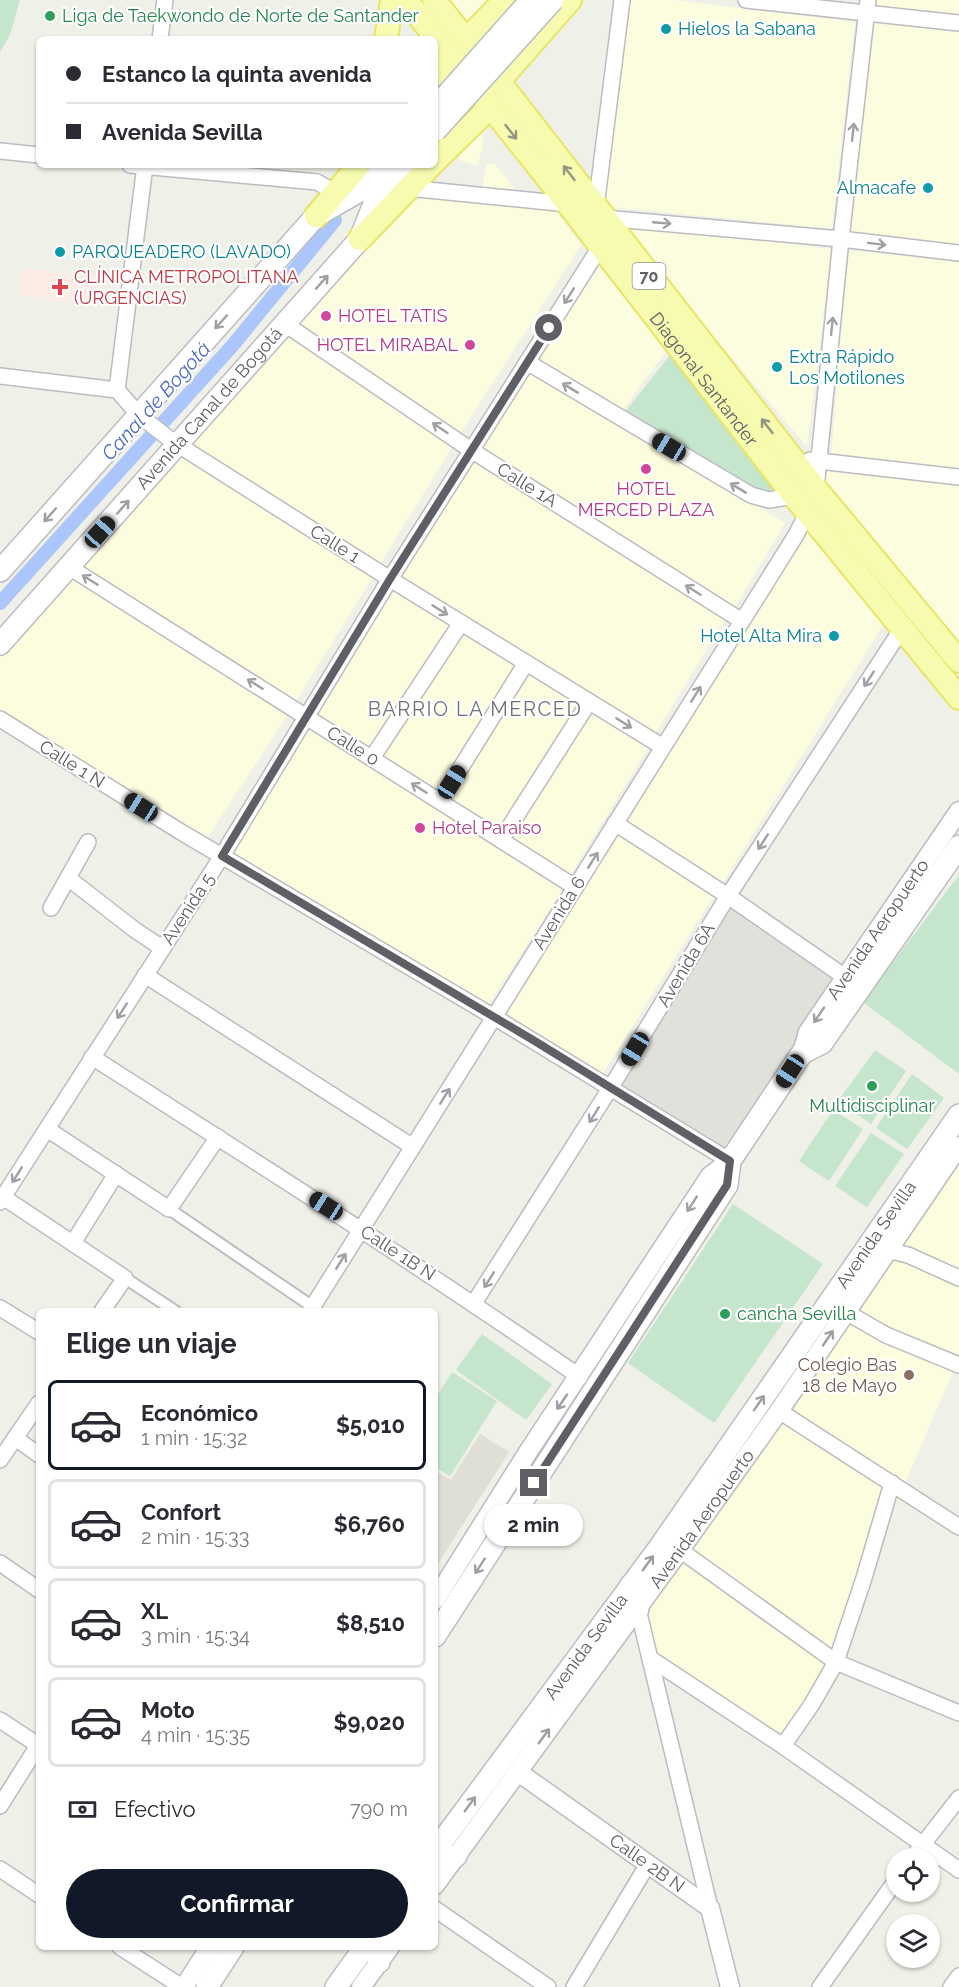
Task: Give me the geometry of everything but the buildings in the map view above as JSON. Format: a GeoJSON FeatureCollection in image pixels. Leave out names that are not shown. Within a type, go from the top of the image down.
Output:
{"type":"FeatureCollection","features":[{"type":"Feature","properties":{"kind":"main road"},"geometry":{"type":"LineString","coordinates":[[386,36],[392,0]]}},
{"type":"Feature","properties":{"kind":"main road","name":"Diagonal Santander"},"geometry":{"type":"LineString","coordinates":[[406,0],[498,81],[816,489],[959,661]]}},
{"type":"Feature","properties":{"kind":"main road","name":"Diagonal Santander"},"geometry":{"type":"LineString","coordinates":[[434,0],[491,106],[800,505],[959,698]]}},
{"type":"Feature","properties":{"kind":"main road"},"geometry":{"type":"LineString","coordinates":[[438,72],[505,0]]}},
{"type":"Feature","properties":{"kind":"main road"},"geometry":{"type":"LineString","coordinates":[[438,105],[531,0]]}},
{"type":"Feature","properties":{"kind":"main road"},"geometry":{"type":"LineString","coordinates":[[438,128],[553,0]]}},
{"type":"Feature","properties":{"kind":"main road"},"geometry":{"type":"LineString","coordinates":[[498,81],[570,0]]}},
{"type":"Feature","properties":{"kind":"main road"},"geometry":{"type":"LineString","coordinates":[[438,158],[491,106]]}},
{"type":"Feature","properties":{"kind":"main road"},"geometry":{"type":"LineString","coordinates":[[0,571],[142,418],[329,205],[357,168]]}},
{"type":"Feature","properties":{"kind":"main road"},"geometry":{"type":"LineString","coordinates":[[329,205],[363,189],[382,168]]}},
{"type":"Feature","properties":{"kind":"main road","name":"Avenida Canal de Bogotá"},"geometry":{"type":"LineString","coordinates":[[0,644],[175,443],[285,324],[362,232],[376,199],[403,168]]}},
{"type":"Feature","properties":{"kind":"main road"},"geometry":{"type":"LineString","coordinates":[[362,232],[428,168]]}},
{"type":"Feature","properties":{"kind":"main road","name":"Avenida Aeropuerto"},"geometry":{"type":"LineString","coordinates":[[730,1161],[802,1053],[822,1043],[959,846]]}},
{"type":"Feature","properties":{"kind":"main road","name":"Avenida Sevilla"},"geometry":{"type":"LineString","coordinates":[[438,1847],[631,1585],[959,1114]]}},
{"type":"Feature","properties":{"kind":"main road"},"geometry":{"type":"LineString","coordinates":[[888,1216],[930,1185],[937,1145]]}},
{"type":"Feature","properties":{"kind":"main road"},"geometry":{"type":"LineString","coordinates":[[438,1631],[727,1185],[730,1161]]}},
{"type":"Feature","properties":{"kind":"main road"},"geometry":{"type":"LineString","coordinates":[[613,1610],[638,1610],[631,1585]]}},
{"type":"Feature","properties":{"kind":"main road"},"geometry":{"type":"LineString","coordinates":[[438,1859],[456,1856]]}},
{"type":"Feature","properties":{"kind":"main road"},"geometry":{"type":"LineString","coordinates":[[207,1987],[231,1950]]}},
{"type":"Feature","properties":{"kind":"main road"},"geometry":{"type":"LineString","coordinates":[[336,1987],[378,1951]]}},
{"type":"Feature","properties":{"kind":"street"},"geometry":{"type":"LineString","coordinates":[[160,36],[165,0]]}},
{"type":"Feature","properties":{"kind":"street"},"geometry":{"type":"LineString","coordinates":[[622,0],[600,213],[959,254]]}},
{"type":"Feature","properties":{"kind":"street"},"geometry":{"type":"LineString","coordinates":[[746,0],[867,7],[959,23]]}},
{"type":"Feature","properties":{"kind":"street"},"geometry":{"type":"LineString","coordinates":[[816,489],[867,7]]}},
{"type":"Feature","properties":{"kind":"street"},"geometry":{"type":"LineString","coordinates":[[0,151],[36,155]]}},
{"type":"Feature","properties":{"kind":"street"},"geometry":{"type":"LineString","coordinates":[[0,376],[117,390],[140,168]]}},
{"type":"Feature","properties":{"kind":"street"},"geometry":{"type":"LineString","coordinates":[[162,168],[317,182],[329,205]]}},
{"type":"Feature","properties":{"kind":"street"},"geometry":{"type":"LineString","coordinates":[[408,188],[568,204]]}},
{"type":"Feature","properties":{"kind":"street","name":"Avenida 5"},"geometry":{"type":"LineString","coordinates":[[2,1200],[222,856],[390,579],[600,247]]}},
{"type":"Feature","properties":{"kind":"street","name":"Calle 1A"},"geometry":{"type":"LineString","coordinates":[[285,324],[471,450],[742,621]]}},
{"type":"Feature","properties":{"kind":"street"},"geometry":{"type":"LineString","coordinates":[[527,362],[751,495],[800,505]]}},
{"type":"Feature","properties":{"kind":"street","name":"Calle 1"},"geometry":{"type":"LineString","coordinates":[[117,390],[142,418],[175,443],[663,747]]}},
{"type":"Feature","properties":{"kind":"street"},"geometry":{"type":"LineString","coordinates":[[792,458],[959,477]]}},
{"type":"Feature","properties":{"kind":"street","name":"Avenida 6"},"geometry":{"type":"LineString","coordinates":[[312,1308],[742,621],[800,505]]}},
{"type":"Feature","properties":{"kind":"street","name":"Calle 0"},"geometry":{"type":"LineString","coordinates":[[69,567],[575,887]]}},
{"type":"Feature","properties":{"kind":"street"},"geometry":{"type":"LineString","coordinates":[[372,758],[461,623]]}},
{"type":"Feature","properties":{"kind":"street","name":"Avenida 6A"},"geometry":{"type":"LineString","coordinates":[[474,1303],[611,1088],[728,896],[901,630]]}},
{"type":"Feature","properties":{"kind":"street"},"geometry":{"type":"LineString","coordinates":[[440,801],[526,663]]}},
{"type":"Feature","properties":{"kind":"street"},"geometry":{"type":"LineString","coordinates":[[501,840],[589,702]]}},
{"type":"Feature","properties":{"kind":"street","name":"Calle 1 N"},"geometry":{"type":"LineString","coordinates":[[0,719],[222,856],[494,1017],[730,1161]]}},
{"type":"Feature","properties":{"kind":"street","name":"Avenida Aeropuerto"},"geometry":{"type":"LineString","coordinates":[[802,1053],[808,1032],[959,811]]}},
{"type":"Feature","properties":{"kind":"street"},"geometry":{"type":"LineString","coordinates":[[615,823],[728,896],[845,977]]}},
{"type":"Feature","properties":{"kind":"street"},"geometry":{"type":"LineString","coordinates":[[51,908],[88,842]]}},
{"type":"Feature","properties":{"kind":"street"},"geometry":{"type":"LineString","coordinates":[[68,878],[162,948]]}},
{"type":"Feature","properties":{"kind":"street"},"geometry":{"type":"LineString","coordinates":[[145,975],[413,1147]]}},
{"type":"Feature","properties":{"kind":"street","name":"Calle 1B N"},"geometry":{"type":"LineString","coordinates":[[92,1058],[361,1229],[474,1303],[580,1377]]}},
{"type":"Feature","properties":{"kind":"street"},"geometry":{"type":"LineString","coordinates":[[46,1129],[169,1209],[310,1308]]}},
{"type":"Feature","properties":{"kind":"street"},"geometry":{"type":"LineString","coordinates":[[169,1209],[218,1137]]}},
{"type":"Feature","properties":{"kind":"street","name":"Avenida Aeropuerto"},"geometry":{"type":"LineString","coordinates":[[438,1881],[680,1551],[779,1411],[930,1185],[959,1146]]}},
{"type":"Feature","properties":{"kind":"street","name":"Avenida Aeropuerto"},"geometry":{"type":"LineString","coordinates":[[438,1592],[710,1176],[730,1161]]}},
{"type":"Feature","properties":{"kind":"street"},"geometry":{"type":"LineString","coordinates":[[73,1244],[116,1174]]}},
{"type":"Feature","properties":{"kind":"street"},"geometry":{"type":"LineString","coordinates":[[2,1200],[170,1308]]}},
{"type":"Feature","properties":{"kind":"street"},"geometry":{"type":"LineString","coordinates":[[886,1250],[908,1255],[959,1278]]}},
{"type":"Feature","properties":{"kind":"street"},"geometry":{"type":"LineString","coordinates":[[104,1308],[125,1278]]}},
{"type":"Feature","properties":{"kind":"street"},"geometry":{"type":"LineString","coordinates":[[0,1308],[36,1330]]}},
{"type":"Feature","properties":{"kind":"street"},"geometry":{"type":"LineString","coordinates":[[846,1312],[886,1335],[959,1365]]}},
{"type":"Feature","properties":{"kind":"street"},"geometry":{"type":"LineString","coordinates":[[0,1460],[36,1407]]}},
{"type":"Feature","properties":{"kind":"street"},"geometry":{"type":"LineString","coordinates":[[779,1411],[959,1527]]}},
{"type":"Feature","properties":{"kind":"street"},"geometry":{"type":"LineString","coordinates":[[15,1438],[36,1453]]}},
{"type":"Feature","properties":{"kind":"street"},"geometry":{"type":"LineString","coordinates":[[783,1746],[812,1704],[836,1662],[892,1483]]}},
{"type":"Feature","properties":{"kind":"street"},"geometry":{"type":"LineString","coordinates":[[680,1551],[836,1662],[959,1713]]}},
{"type":"Feature","properties":{"kind":"street"},"geometry":{"type":"LineString","coordinates":[[0,1563],[36,1588]]}},
{"type":"Feature","properties":{"kind":"street"},"geometry":{"type":"LineString","coordinates":[[638,1610],[730,1987]]}},
{"type":"Feature","properties":{"kind":"street"},"geometry":{"type":"LineString","coordinates":[[651,1659],[783,1746],[959,1870]]}},
{"type":"Feature","properties":{"kind":"street"},"geometry":{"type":"LineString","coordinates":[[0,1720],[36,1742]]}},
{"type":"Feature","properties":{"kind":"street"},"geometry":{"type":"LineString","coordinates":[[0,1806],[36,1749]]}},
{"type":"Feature","properties":{"kind":"street","name":"Calle 2B N"},"geometry":{"type":"LineString","coordinates":[[518,1772],[710,1908]]}},
{"type":"Feature","properties":{"kind":"street"},"geometry":{"type":"LineString","coordinates":[[919,1848],[959,1798]]}},
{"type":"Feature","properties":{"kind":"street"},"geometry":{"type":"LineString","coordinates":[[574,1987],[648,1864]]}},
{"type":"Feature","properties":{"kind":"street"},"geometry":{"type":"LineString","coordinates":[[0,1869],[36,1893]]}},
{"type":"Feature","properties":{"kind":"street"},"geometry":{"type":"LineString","coordinates":[[820,1987],[886,1894]]}},
{"type":"Feature","properties":{"kind":"street"},"geometry":{"type":"LineString","coordinates":[[438,1911],[548,1987]]}},
{"type":"Feature","properties":{"kind":"street"},"geometry":{"type":"LineString","coordinates":[[125,1950],[183,1987],[208,1950]]}},
{"type":"Feature","properties":{"kind":"street"},"geometry":{"type":"LineString","coordinates":[[361,1987],[378,1951]]}},
{"type":"Feature","properties":{"kind":"street"},"geometry":{"type":"LineString","coordinates":[[951,1987],[959,1976]]}},
{"type":"Feature","properties":{"kind":"shaded area"},"geometry":{"type":"Polygon","coordinates":[[[0,0],[20,0],[10,35],[0,52],[0,0]]]}},
{"type":"Feature","properties":{"kind":"shaded area"},"geometry":{"type":"Polygon","coordinates":[[[442,0],[495,0],[470,31],[442,0]]]}},
{"type":"Feature","properties":{"kind":"shaded area"},"geometry":{"type":"Polygon","coordinates":[[[631,0],[674,0],[855,22],[832,229],[601,206],[631,0]]]}},
{"type":"Feature","properties":{"kind":"shaded area"},"geometry":{"type":"Polygon","coordinates":[[[876,0],[959,0],[959,17],[875,9],[876,0]]]}},
{"type":"Feature","properties":{"kind":"shaded area"},"geometry":{"type":"Polygon","coordinates":[[[874,22],[959,29],[959,247],[850,234],[874,22]]]}},
{"type":"Feature","properties":{"kind":"shaded area"},"geometry":{"type":"Polygon","coordinates":[[[473,128],[484,139],[478,166],[459,160],[461,147],[473,128]]]}},
{"type":"Feature","properties":{"kind":"shaded area"},"geometry":{"type":"Polygon","coordinates":[[[487,163],[495,164],[516,194],[482,187],[487,163]]]}},
{"type":"Feature","properties":{"kind":"shaded area"},"geometry":{"type":"Polygon","coordinates":[[[425,197],[554,208],[581,245],[460,434],[299,322],[388,211],[425,197]]]}},
{"type":"Feature","properties":{"kind":"shaded area"},"geometry":{"type":"Polygon","coordinates":[[[616,222],[832,249],[807,447],[643,253],[616,222]]]}},
{"type":"Feature","properties":{"kind":"shaded area"},"geometry":{"type":"Polygon","coordinates":[[[848,250],[959,262],[959,472],[831,458],[848,250]]]}},
{"type":"Feature","properties":{"kind":"shaded area"},"geometry":{"type":"Polygon","coordinates":[[[595,261],[668,349],[621,412],[536,362],[536,356],[595,261]]]}},
{"type":"Feature","properties":{"kind":"shaded area","name":"CLÍNICA METROPOLITANA (URGENCIAS)"},"geometry":{"type":"Polygon","coordinates":[[[22,268],[101,278],[98,307],[19,296],[22,268]]]}},
{"type":"Feature","properties":{"kind":"shaded area"},"geometry":{"type":"Polygon","coordinates":[[[289,335],[454,444],[379,566],[190,447],[289,335]]]}},
{"type":"Feature","properties":{"kind":"shaded area"},"geometry":{"type":"Polygon","coordinates":[[[671,354],[785,492],[763,496],[625,412],[671,354]]]}},
{"type":"Feature","properties":{"kind":"shaded area"},"geometry":{"type":"Polygon","coordinates":[[[526,365],[785,523],[733,610],[477,445],[526,365]]]}},
{"type":"Feature","properties":{"kind":"shaded area"},"geometry":{"type":"Polygon","coordinates":[[[473,455],[727,616],[655,734],[395,578],[473,455]]]}},
{"type":"Feature","properties":{"kind":"shaded area"},"geometry":{"type":"Polygon","coordinates":[[[183,456],[374,575],[293,706],[82,567],[183,456]]]}},
{"type":"Feature","properties":{"kind":"shaded area"},"geometry":{"type":"Polygon","coordinates":[[[826,469],[959,484],[959,666],[819,486],[826,469]]]}},
{"type":"Feature","properties":{"kind":"shaded area"},"geometry":{"type":"Polygon","coordinates":[[[806,527],[885,622],[721,886],[622,821],[806,527]]]}},
{"type":"Feature","properties":{"kind":"shaded area"},"geometry":{"type":"Polygon","coordinates":[[[74,575],[288,715],[205,841],[0,714],[0,658],[74,575]]]}},
{"type":"Feature","properties":{"kind":"shaded area"},"geometry":{"type":"Polygon","coordinates":[[[390,583],[650,745],[569,877],[311,715],[390,583]]]}},
{"type":"Feature","properties":{"kind":"shaded area"},"geometry":{"type":"Polygon","coordinates":[[[305,725],[562,890],[487,1007],[227,848],[305,725]]]}},
{"type":"Feature","properties":{"kind":"shaded area"},"geometry":{"type":"Polygon","coordinates":[[[617,830],[715,894],[600,1078],[501,1017],[617,830]]]}},
{"type":"Feature","properties":{"kind":"shaded area"},"geometry":{"type":"Polygon","coordinates":[[[959,875],[959,1074],[863,1002],[959,875]]]}},
{"type":"Feature","properties":{"kind":"shaded area"},"geometry":{"type":"Polygon","coordinates":[[[726,903],[839,981],[721,1152],[616,1084],[726,903]]]}},
{"type":"Feature","properties":{"kind":"shaded area","name":"Multidisciplinar"},"geometry":{"type":"Polygon","coordinates":[[[875,1050],[906,1071],[871,1124],[838,1101],[875,1050]]]}},
{"type":"Feature","properties":{"kind":"shaded area","name":"Multidisciplinar"},"geometry":{"type":"Polygon","coordinates":[[[912,1074],[944,1098],[907,1149],[876,1128],[912,1074]]]}},
{"type":"Feature","properties":{"kind":"shaded area","name":"Multidisciplinar"},"geometry":{"type":"Polygon","coordinates":[[[833,1110],[863,1129],[829,1181],[799,1161],[833,1110]]]}},
{"type":"Feature","properties":{"kind":"shaded area","name":"Multidisciplinar"},"geometry":{"type":"Polygon","coordinates":[[[871,1133],[904,1154],[867,1207],[835,1186],[871,1133]]]}},
{"type":"Feature","properties":{"kind":"shaded area"},"geometry":{"type":"Polygon","coordinates":[[[959,1163],[959,1358],[828,1662],[783,1739],[651,1648],[643,1609],[959,1163]]]}},
{"type":"Feature","properties":{"kind":"shaded area","name":"cancha Sevilla"},"geometry":{"type":"Polygon","coordinates":[[[733,1204],[823,1264],[714,1423],[628,1363],[733,1204]]]}},
{"type":"Feature","properties":{"kind":"shaded area"},"geometry":{"type":"Polygon","coordinates":[[[482,1334],[552,1384],[526,1420],[456,1370],[482,1334]]]}},
{"type":"Feature","properties":{"kind":"shaded area"},"geometry":{"type":"Polygon","coordinates":[[[452,1372],[497,1401],[450,1476],[438,1469],[438,1394],[452,1372]]]}},
{"type":"Feature","properties":{"kind":"shaded area"},"geometry":{"type":"Polygon","coordinates":[[[480,1434],[509,1452],[438,1563],[438,1473],[451,1480],[480,1434]]]}},
{"type":"Feature","properties":{"kind":"waterway","name":"Canal de Bogotá"},"geometry":{"type":"LineString","coordinates":[[0,603],[233,345],[335,220]]}},
{"type":"Feature","properties":{"kind":"place","name":"Liga de Taekwondo de Norte de Santander"},"geometry":{"type":"Point","coordinates":[50,16]}},
{"type":"Feature","properties":{"kind":"place","name":"Hielos la Sabana"},"geometry":{"type":"Point","coordinates":[666,29]}},
{"type":"Feature","properties":{"kind":"place","name":"Almacafe"},"geometry":{"type":"Point","coordinates":[928,188]}},
{"type":"Feature","properties":{"kind":"place","name":"PARQUEADERO (LAVADO)"},"geometry":{"type":"Point","coordinates":[60,252]}},
{"type":"Feature","properties":{"kind":"place","name":"CLÍNICA METROPOLITANA (URGENCIAS)"},"geometry":{"type":"Point","coordinates":[60,287]}},
{"type":"Feature","properties":{"kind":"place","name":"HOTEL TATIS"},"geometry":{"type":"Point","coordinates":[326,316]}},
{"type":"Feature","properties":{"kind":"place","name":"HOTEL MIRABAL"},"geometry":{"type":"Point","coordinates":[470,345]}},
{"type":"Feature","properties":{"kind":"place","name":"Extra Rápido Los Motilones"},"geometry":{"type":"Point","coordinates":[777,367]}},
{"type":"Feature","properties":{"kind":"place","name":"HOTEL MERCED PLAZA"},"geometry":{"type":"Point","coordinates":[646,469]}},
{"type":"Feature","properties":{"kind":"place","name":"Hotel Alta Mira"},"geometry":{"type":"Point","coordinates":[834,636]}},
{"type":"Feature","properties":{"kind":"place","name":"Hotel Paraiso"},"geometry":{"type":"Point","coordinates":[420,828]}},
{"type":"Feature","properties":{"kind":"place","name":"Multidisciplinar"},"geometry":{"type":"Point","coordinates":[872,1086]}},
{"type":"Feature","properties":{"kind":"place","name":"cancha Sevilla"},"geometry":{"type":"Point","coordinates":[725,1314]}},
{"type":"Feature","properties":{"kind":"place","name":"Colegio Bas 18 de Mayo"},"geometry":{"type":"Point","coordinates":[909,1375]}},
{"type":"Feature","properties":{"kind":"district","name":"BARRIO LA MERCED"},"geometry":{"type":"Point","coordinates":[475,709]}},
{"type":"Feature","properties":{"kind":"route"},"geometry":{"type":"LineString","coordinates":[[534,1483],[727,1185],[730,1161],[533,1040],[222,856],[390,579],[549,328]]}}]}
